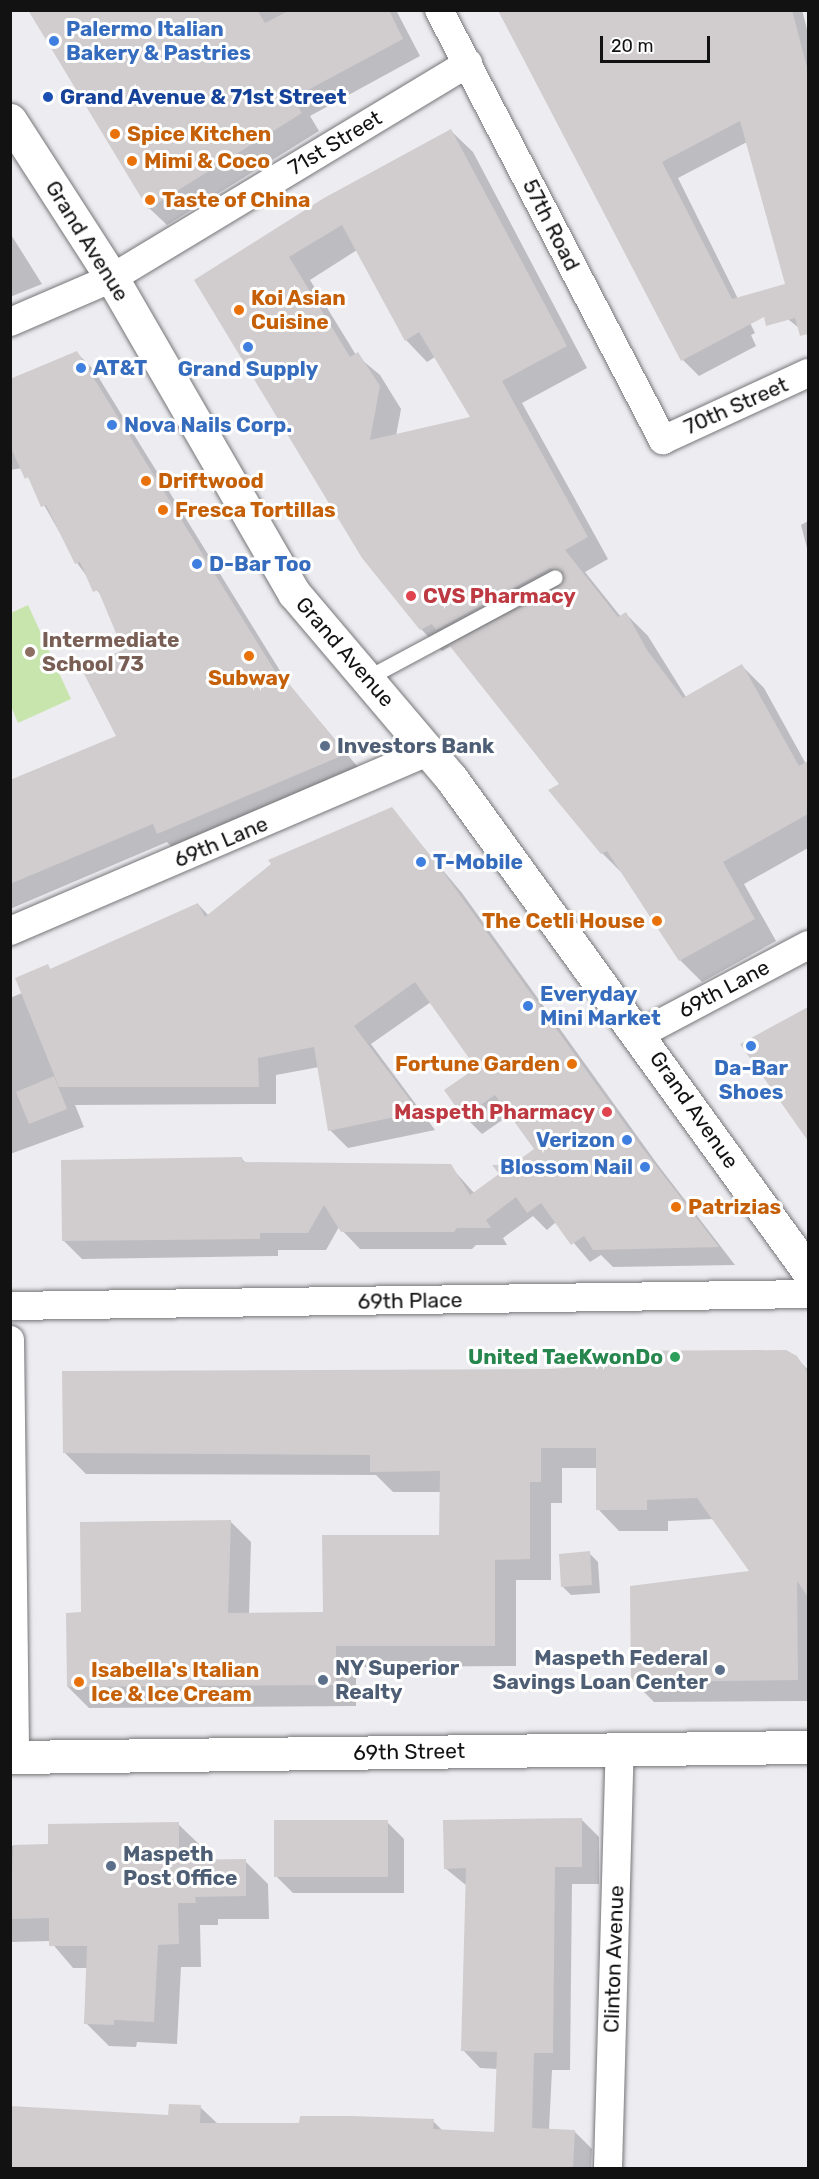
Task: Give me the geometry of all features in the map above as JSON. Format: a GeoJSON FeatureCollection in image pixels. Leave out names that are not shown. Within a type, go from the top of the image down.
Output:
{"type":"FeatureCollection","features":[{"type":"Feature","properties":{"kind":"main road","name":"Grand Avenue"},"geometry":{"type":"LineString","coordinates":[[10,120],[112,278],[294,593],[430,751],[640,1034],[808,1271]]}},
{"type":"Feature","properties":{"kind":"main road","name":"69th Street"},"geometry":{"type":"LineString","coordinates":[[13,1757],[808,1747]]}},
{"type":"Feature","properties":{"kind":"street","name":"57th Road"},"geometry":{"type":"LineString","coordinates":[[439,10],[663,440]]}},
{"type":"Feature","properties":{"kind":"street","name":"71st Street"},"geometry":{"type":"LineString","coordinates":[[10,322],[112,278],[468,63]]}},
{"type":"Feature","properties":{"kind":"street","name":"70th Street"},"geometry":{"type":"LineString","coordinates":[[663,440],[808,374]]}},
{"type":"Feature","properties":{"kind":"street","name":"69th Lane"},"geometry":{"type":"LineString","coordinates":[[10,931],[430,751]]}},
{"type":"Feature","properties":{"kind":"street","name":"69th Lane"},"geometry":{"type":"LineString","coordinates":[[640,1034],[808,945]]}},
{"type":"Feature","properties":{"kind":"street","name":"69th Place"},"geometry":{"type":"LineString","coordinates":[[10,1306],[808,1294]]}},
{"type":"Feature","properties":{"kind":"street"},"geometry":{"type":"LineString","coordinates":[[10,1340],[13,1757]]}},
{"type":"Feature","properties":{"kind":"street","name":"Clinton Avenue"},"geometry":{"type":"LineString","coordinates":[[608,2169],[620,1749]]}},
{"type":"Feature","properties":{"kind":"lane"},"geometry":{"type":"LineString","coordinates":[[367,678],[555,577]]}},
{"type":"Feature","properties":{"kind":"green space","name":"Intermediate School 73"},"geometry":{"type":"Polygon","coordinates":[[[28,605],[71,699],[18,723],[11,706],[11,613],[28,605]]]}},
{"type":"Feature","properties":{"kind":"building"},"geometry":{"type":"Polygon","coordinates":[[[28,10],[257,10],[265,23],[290,10],[389,10],[403,39],[293,98],[302,113],[148,209],[28,10]]]}},
{"type":"Feature","properties":{"kind":"building"},"geometry":{"type":"Polygon","coordinates":[[[498,10],[792,10],[808,71],[808,334],[800,336],[795,318],[766,326],[764,317],[681,361],[498,10]],[[740,121],[662,162],[732,299],[785,284],[740,121]]]}},
{"type":"Feature","properties":{"kind":"building"},"geometry":{"type":"Polygon","coordinates":[[[451,129],[567,346],[502,381],[588,537],[565,550],[618,617],[626,612],[647,650],[683,698],[742,664],[799,766],[808,761],[808,814],[723,862],[755,919],[679,961],[607,851],[601,854],[548,790],[559,784],[449,645],[560,586],[563,572],[550,568],[436,630],[432,624],[420,630],[362,558],[194,280],[324,198],[451,129]],[[342,225],[289,257],[350,357],[358,352],[380,386],[370,440],[470,417],[419,332],[405,341],[342,225]]]}},
{"type":"Feature","properties":{"kind":"building"},"geometry":{"type":"Polygon","coordinates":[[[77,351],[278,676],[281,674],[346,754],[157,834],[153,824],[10,884],[10,780],[116,736],[81,668],[123,650],[98,590],[93,592],[80,562],[75,564],[46,505],[41,507],[28,477],[25,479],[10,446],[10,379],[77,351]]]}},
{"type":"Feature","properties":{"kind":"building"},"geometry":{"type":"Polygon","coordinates":[[[392,807],[444,873],[640,1145],[719,1247],[593,1250],[584,1236],[571,1245],[541,1203],[527,1213],[516,1197],[486,1220],[491,1228],[457,1228],[454,1232],[341,1232],[324,1205],[308,1233],[260,1233],[260,1239],[62,1241],[61,1160],[242,1157],[243,1162],[451,1164],[470,1195],[499,1174],[492,1165],[512,1165],[534,1149],[495,1095],[463,1117],[444,1090],[476,1068],[415,982],[354,1026],[419,1112],[328,1131],[314,1047],[258,1058],[259,1087],[59,1087],[15,978],[48,964],[50,969],[198,903],[205,917],[271,864],[268,860],[392,807]]]}},
{"type":"Feature","properties":{"kind":"building"},"geometry":{"type":"Polygon","coordinates":[[[808,1007],[808,1141],[740,1044],[808,1007]]]}},
{"type":"Feature","properties":{"kind":"building"},"geometry":{"type":"Polygon","coordinates":[[[54,1076],[67,1109],[29,1124],[16,1092],[54,1076]]]}},
{"type":"Feature","properties":{"kind":"building"},"geometry":{"type":"Polygon","coordinates":[[[786,1350],[797,1356],[808,1373],[808,1597],[797,1581],[798,1680],[631,1682],[630,1586],[749,1571],[697,1498],[647,1500],[647,1510],[596,1510],[596,1448],[541,1448],[541,1482],[530,1482],[530,1559],[495,1560],[495,1646],[336,1646],[336,1685],[67,1687],[66,1613],[81,1612],[80,1522],[231,1520],[228,1613],[323,1612],[322,1535],[439,1535],[440,1471],[370,1472],[370,1455],[63,1453],[62,1371],[548,1369],[596,1366],[595,1351],[786,1350]]]}},
{"type":"Feature","properties":{"kind":"building"},"geometry":{"type":"Polygon","coordinates":[[[590,1551],[592,1585],[561,1587],[559,1554],[590,1551]]]}},
{"type":"Feature","properties":{"kind":"building"},"geometry":{"type":"Polygon","coordinates":[[[582,1818],[582,1867],[555,1867],[553,2053],[534,2053],[532,2128],[575,2130],[573,2169],[10,2169],[10,2106],[168,2115],[169,2104],[201,2105],[200,2123],[299,2123],[300,2116],[351,2116],[434,2119],[433,2129],[494,2132],[497,2052],[461,2051],[466,1868],[444,1869],[443,1820],[582,1818]]]}},
{"type":"Feature","properties":{"kind":"building"},"geometry":{"type":"Polygon","coordinates":[[[274,1820],[388,1820],[388,1877],[274,1877],[274,1820]]]}},
{"type":"Feature","properties":{"kind":"building"},"geometry":{"type":"Polygon","coordinates":[[[179,1822],[179,1860],[246,1859],[246,1896],[195,1897],[196,1903],[178,1903],[179,1944],[158,1945],[154,2022],[114,2020],[114,2025],[84,2024],[87,1946],[49,1946],[49,1918],[10,1919],[13,1845],[48,1844],[48,1824],[179,1822]]]}},
{"type":"Feature","properties":{"kind":"place","name":"Palermo Italian Bakery & Pastries"},"geometry":{"type":"Point","coordinates":[54,41]}},
{"type":"Feature","properties":{"kind":"place","name":"Grand Avenue & 71st Street"},"geometry":{"type":"Point","coordinates":[48,97]}},
{"type":"Feature","properties":{"kind":"place","name":"Spice Kitchen"},"geometry":{"type":"Point","coordinates":[115,134]}},
{"type":"Feature","properties":{"kind":"place","name":"Mimi & Coco"},"geometry":{"type":"Point","coordinates":[132,161]}},
{"type":"Feature","properties":{"kind":"place","name":"Taste of China"},"geometry":{"type":"Point","coordinates":[150,200]}},
{"type":"Feature","properties":{"kind":"place","name":"Koi Asian Cuisine"},"geometry":{"type":"Point","coordinates":[239,310]}},
{"type":"Feature","properties":{"kind":"place","name":"Grand Supply"},"geometry":{"type":"Point","coordinates":[248,347]}},
{"type":"Feature","properties":{"kind":"place","name":"AT&T"},"geometry":{"type":"Point","coordinates":[81,368]}},
{"type":"Feature","properties":{"kind":"place","name":"Nova Nails Corp."},"geometry":{"type":"Point","coordinates":[112,425]}},
{"type":"Feature","properties":{"kind":"place","name":"Driftwood"},"geometry":{"type":"Point","coordinates":[146,481]}},
{"type":"Feature","properties":{"kind":"place","name":"Fresca Tortillas"},"geometry":{"type":"Point","coordinates":[163,510]}},
{"type":"Feature","properties":{"kind":"place","name":"D-Bar Too"},"geometry":{"type":"Point","coordinates":[197,564]}},
{"type":"Feature","properties":{"kind":"place","name":"CVS Pharmacy"},"geometry":{"type":"Point","coordinates":[411,596]}},
{"type":"Feature","properties":{"kind":"place","name":"Intermediate School 73"},"geometry":{"type":"Point","coordinates":[30,652]}},
{"type":"Feature","properties":{"kind":"place","name":"Subway"},"geometry":{"type":"Point","coordinates":[249,656]}},
{"type":"Feature","properties":{"kind":"place","name":"Investors Bank"},"geometry":{"type":"Point","coordinates":[325,746]}},
{"type":"Feature","properties":{"kind":"place","name":"T-Mobile"},"geometry":{"type":"Point","coordinates":[421,862]}},
{"type":"Feature","properties":{"kind":"place","name":"The Cetli House"},"geometry":{"type":"Point","coordinates":[657,921]}},
{"type":"Feature","properties":{"kind":"place","name":"Everyday Mini Market"},"geometry":{"type":"Point","coordinates":[528,1006]}},
{"type":"Feature","properties":{"kind":"place","name":"Da-Bar Shoes"},"geometry":{"type":"Point","coordinates":[751,1046]}},
{"type":"Feature","properties":{"kind":"place","name":"Fortune Garden"},"geometry":{"type":"Point","coordinates":[572,1064]}},
{"type":"Feature","properties":{"kind":"place","name":"Maspeth Pharmacy"},"geometry":{"type":"Point","coordinates":[607,1112]}},
{"type":"Feature","properties":{"kind":"place","name":"Verizon"},"geometry":{"type":"Point","coordinates":[627,1140]}},
{"type":"Feature","properties":{"kind":"place","name":"Blossom Nail"},"geometry":{"type":"Point","coordinates":[645,1167]}},
{"type":"Feature","properties":{"kind":"place","name":"Patrizias"},"geometry":{"type":"Point","coordinates":[676,1207]}},
{"type":"Feature","properties":{"kind":"place","name":"United TaeKwonDo"},"geometry":{"type":"Point","coordinates":[675,1357]}},
{"type":"Feature","properties":{"kind":"place","name":"Maspeth Federal Savings Loan Center"},"geometry":{"type":"Point","coordinates":[720,1670]}},
{"type":"Feature","properties":{"kind":"place","name":"NY Superior Realty"},"geometry":{"type":"Point","coordinates":[323,1680]}},
{"type":"Feature","properties":{"kind":"place","name":"Isabella's Italian Ice & Ice Cream"},"geometry":{"type":"Point","coordinates":[79,1682]}},
{"type":"Feature","properties":{"kind":"place","name":"Maspeth Post Office"},"geometry":{"type":"Point","coordinates":[111,1866]}}]}
